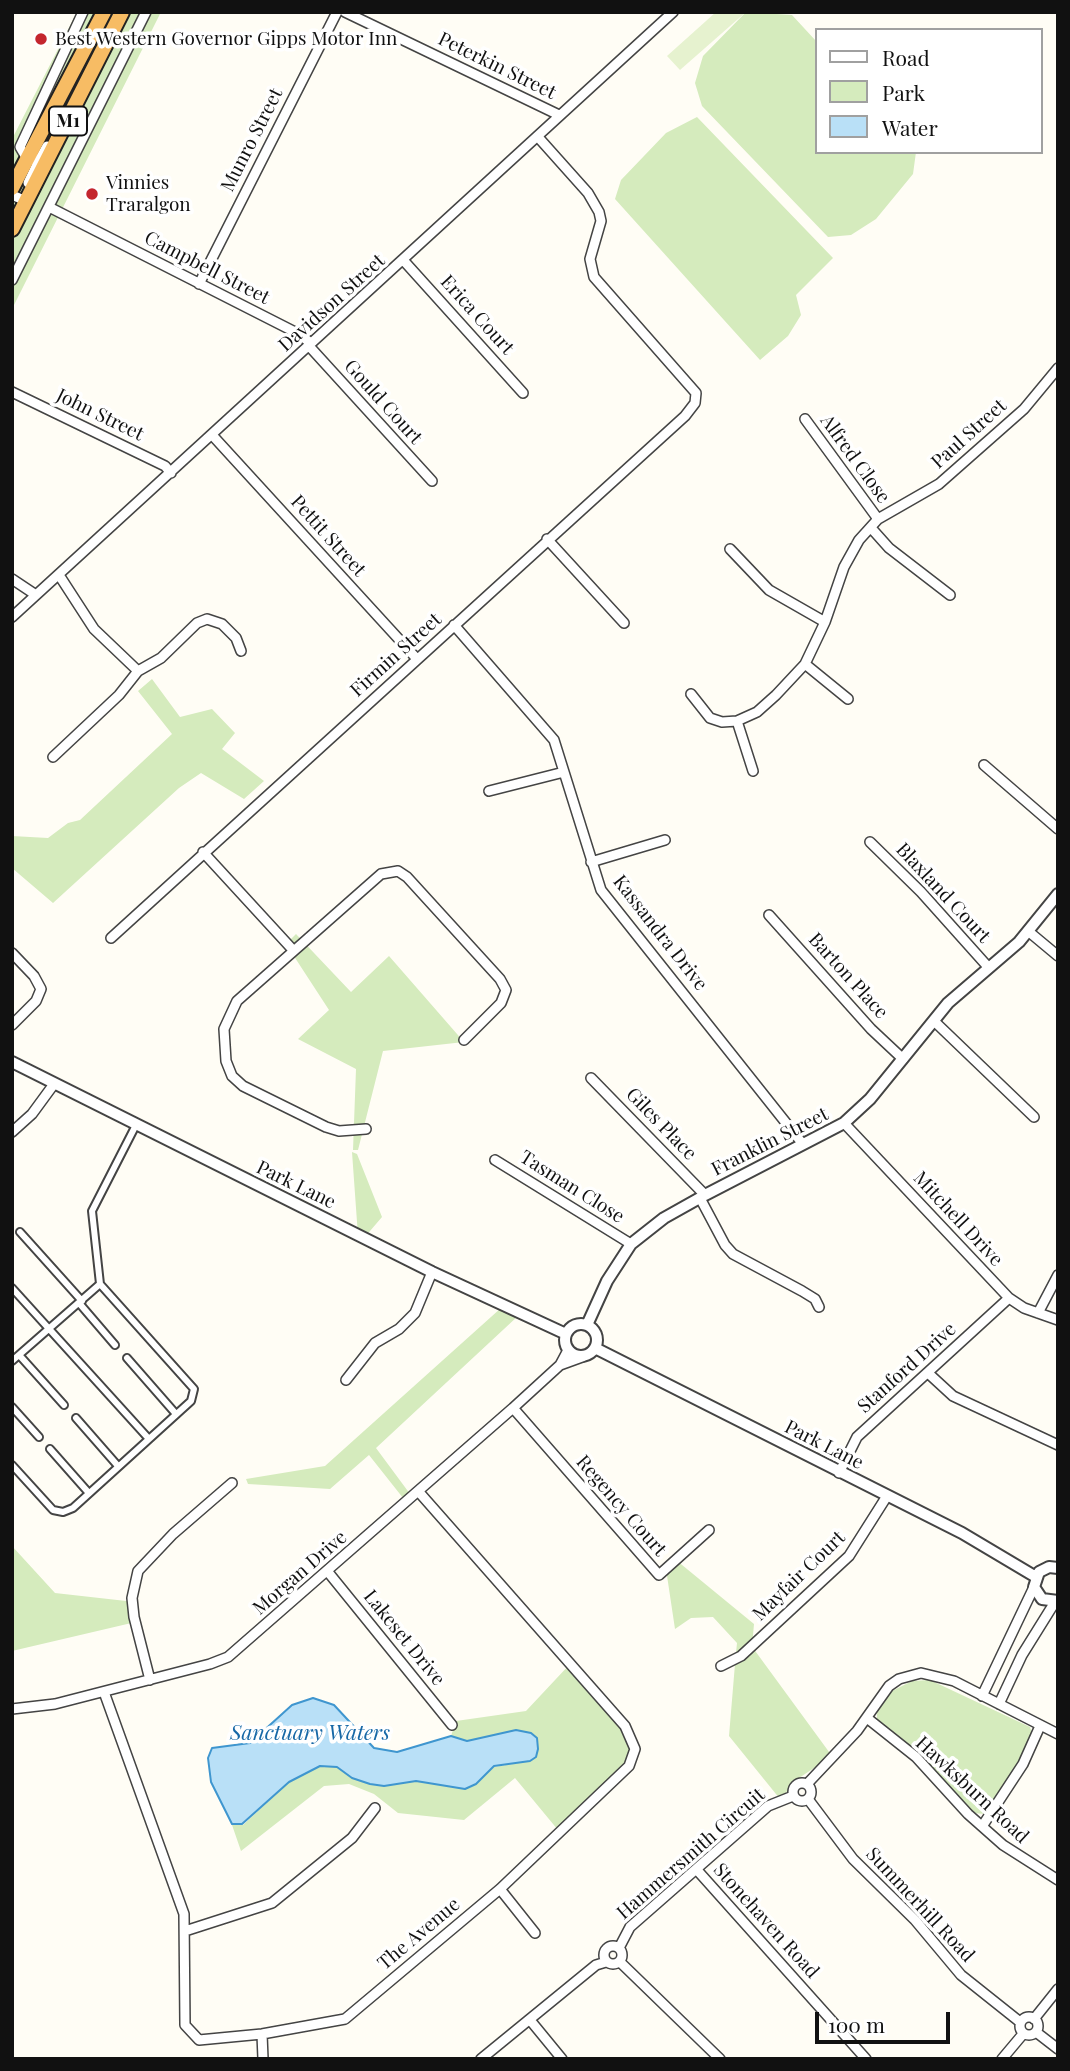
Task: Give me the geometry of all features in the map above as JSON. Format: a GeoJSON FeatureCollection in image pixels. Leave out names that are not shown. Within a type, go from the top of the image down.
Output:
{"type":"FeatureCollection","features":[{"type":"Feature","properties":{"kind":"highway","name":"M1"},"geometry":{"type":"LineString","coordinates":[[12,229],[18,196],[33,159],[104,12]]}},
{"type":"Feature","properties":{"kind":"highway"},"geometry":{"type":"LineString","coordinates":[[87,50],[110,12]]}},
{"type":"Feature","properties":{"kind":"highway","name":"M1"},"geometry":{"type":"LineString","coordinates":[[18,196],[70,117],[122,12]]}},
{"type":"Feature","properties":{"kind":"street"},"geometry":{"type":"LineString","coordinates":[[70,117],[33,159],[20,147],[24,133],[83,12]]}},
{"type":"Feature","properties":{"kind":"street"},"geometry":{"type":"LineString","coordinates":[[12,280],[146,12]]}},
{"type":"Feature","properties":{"kind":"street","name":"Munro Street"},"geometry":{"type":"LineString","coordinates":[[199,284],[337,12]]}},
{"type":"Feature","properties":{"kind":"street","name":"Peterkin Street"},"geometry":{"type":"LineString","coordinates":[[345,12],[559,115]]}},
{"type":"Feature","properties":{"kind":"street","name":"Davidson Street"},"geometry":{"type":"LineString","coordinates":[[12,617],[213,436],[673,12]]}},
{"type":"Feature","properties":{"kind":"street","name":"Firmin Street"},"geometry":{"type":"LineString","coordinates":[[111,938],[685,416],[695,403],[696,393],[593,277],[590,259],[601,221],[599,212],[588,193],[538,137]]}},
{"type":"Feature","properties":{"kind":"street","name":"Campbell Street"},"geometry":{"type":"LineString","coordinates":[[49,207],[297,333],[310,344]]}},
{"type":"Feature","properties":{"kind":"street","name":"Erica Court"},"geometry":{"type":"LineString","coordinates":[[404,261],[523,393]]}},
{"type":"Feature","properties":{"kind":"street","name":"Gould Court"},"geometry":{"type":"LineString","coordinates":[[310,344],[432,481]]}},
{"type":"Feature","properties":{"kind":"street","name":"Paul Street"},"geometry":{"type":"LineString","coordinates":[[878,519],[892,514],[939,484],[1024,408],[1058,368]]}},
{"type":"Feature","properties":{"kind":"street","name":"John Street"},"geometry":{"type":"LineString","coordinates":[[12,392],[172,472]]}},
{"type":"Feature","properties":{"kind":"street","name":"Alfred Close"},"geometry":{"type":"LineString","coordinates":[[805,419],[878,519]]}},
{"type":"Feature","properties":{"kind":"street","name":"Pettit Street"},"geometry":{"type":"LineString","coordinates":[[213,436],[417,659]]}},
{"type":"Feature","properties":{"kind":"street"},"geometry":{"type":"LineString","coordinates":[[691,694],[710,718],[722,722],[737,721],[757,712],[805,664],[825,622],[844,567],[859,540],[878,519]]}},
{"type":"Feature","properties":{"kind":"street"},"geometry":{"type":"LineString","coordinates":[[872,528],[889,548],[950,594]]}},
{"type":"Feature","properties":{"kind":"street"},"geometry":{"type":"LineString","coordinates":[[547,539],[624,623]]}},
{"type":"Feature","properties":{"kind":"street"},"geometry":{"type":"LineString","coordinates":[[730,549],[769,590],[825,622]]}},
{"type":"Feature","properties":{"kind":"street"},"geometry":{"type":"LineString","coordinates":[[59,575],[94,629],[138,671]]}},
{"type":"Feature","properties":{"kind":"street"},"geometry":{"type":"LineString","coordinates":[[12,579],[36,595]]}},
{"type":"Feature","properties":{"kind":"street"},"geometry":{"type":"LineString","coordinates":[[54,757],[119,695],[138,671],[153,664],[197,623],[207,619],[214,620],[230,631],[241,650]]}},
{"type":"Feature","properties":{"kind":"street","name":"Kassandra Drive"},"geometry":{"type":"LineString","coordinates":[[454,625],[554,740],[601,890],[802,1143]]}},
{"type":"Feature","properties":{"kind":"street"},"geometry":{"type":"LineString","coordinates":[[805,664],[848,699]]}},
{"type":"Feature","properties":{"kind":"street"},"geometry":{"type":"LineString","coordinates":[[737,721],[753,771]]}},
{"type":"Feature","properties":{"kind":"street"},"geometry":{"type":"LineString","coordinates":[[984,765],[1058,829]]}},
{"type":"Feature","properties":{"kind":"street"},"geometry":{"type":"LineString","coordinates":[[489,791],[564,772]]}},
{"type":"Feature","properties":{"kind":"street"},"geometry":{"type":"LineString","coordinates":[[591,862],[665,841]]}},
{"type":"Feature","properties":{"kind":"street","name":"Blaxland Court"},"geometry":{"type":"LineString","coordinates":[[870,842],[921,892],[989,968]]}},
{"type":"Feature","properties":{"kind":"street"},"geometry":{"type":"LineString","coordinates":[[203,852],[293,950]]}},
{"type":"Feature","properties":{"kind":"street"},"geometry":{"type":"LineString","coordinates":[[366,1129],[339,1131],[326,1127],[243,1086],[232,1076],[226,1061],[224,1029],[229,1013],[237,1001],[381,874],[398,871],[500,979],[506,990],[501,1003],[464,1040]]}},
{"type":"Feature","properties":{"kind":"street","name":"Franklin Street"},"geometry":{"type":"LineString","coordinates":[[587,1325],[594,1305],[631,1244],[664,1219],[702,1196],[844,1123],[870,1099],[963,988],[989,968],[1028,931],[1058,894]]}},
{"type":"Feature","properties":{"kind":"street","name":"Barton Place"},"geometry":{"type":"LineString","coordinates":[[769,915],[871,1029],[903,1059]]}},
{"type":"Feature","properties":{"kind":"street"},"geometry":{"type":"LineString","coordinates":[[1028,931],[1058,956]]}},
{"type":"Feature","properties":{"kind":"street"},"geometry":{"type":"LineString","coordinates":[[12,953],[34,976],[41,989],[36,1001],[12,1024]]}},
{"type":"Feature","properties":{"kind":"street"},"geometry":{"type":"LineString","coordinates":[[934,1021],[1034,1118]]}},
{"type":"Feature","properties":{"kind":"street","name":"Park Lane"},"geometry":{"type":"LineString","coordinates":[[12,1062],[432,1272],[566,1334]]}},
{"type":"Feature","properties":{"kind":"street","name":"Giles Place"},"geometry":{"type":"LineString","coordinates":[[591,1078],[702,1196],[725,1245],[733,1254],[815,1299],[819,1307]]}},
{"type":"Feature","properties":{"kind":"street"},"geometry":{"type":"LineString","coordinates":[[12,1132],[32,1114],[54,1084]]}},
{"type":"Feature","properties":{"kind":"street","name":"Mitchell Drive"},"geometry":{"type":"LineString","coordinates":[[844,1123],[1009,1298],[1058,1320]]}},
{"type":"Feature","properties":{"kind":"street"},"geometry":{"type":"LineString","coordinates":[[12,1465],[53,1510],[63,1512],[73,1508],[191,1401],[194,1389],[100,1284],[92,1210],[136,1125]]}},
{"type":"Feature","properties":{"kind":"street","name":"Tasman Close"},"geometry":{"type":"LineString","coordinates":[[495,1160],[631,1244]]}},
{"type":"Feature","properties":{"kind":"street"},"geometry":{"type":"LineString","coordinates":[[20,1231],[115,1345]]}},
{"type":"Feature","properties":{"kind":"street"},"geometry":{"type":"LineString","coordinates":[[346,1380],[375,1343],[399,1329],[415,1313],[432,1272]]}},
{"type":"Feature","properties":{"kind":"street"},"geometry":{"type":"LineString","coordinates":[[1038,1313],[1058,1275]]}},
{"type":"Feature","properties":{"kind":"street"},"geometry":{"type":"LineString","coordinates":[[12,1361],[100,1284]]}},
{"type":"Feature","properties":{"kind":"street"},"geometry":{"type":"LineString","coordinates":[[12,1288],[149,1439]]}},
{"type":"Feature","properties":{"kind":"street","name":"Stanford Drive"},"geometry":{"type":"LineString","coordinates":[[839,1473],[857,1437],[1009,1298]]}},
{"type":"Feature","properties":{"kind":"street"},"geometry":{"type":"LineString","coordinates":[[587,1325],[595,1332],[596,1348],[582,1357],[568,1350],[566,1334],[573,1326],[587,1325]]}},
{"type":"Feature","properties":{"kind":"street","name":"Park Lane"},"geometry":{"type":"LineString","coordinates":[[596,1348],[962,1533],[1035,1582],[1042,1599],[1056,1601]]}},
{"type":"Feature","properties":{"kind":"street","name":"Morgan Drive"},"geometry":{"type":"LineString","coordinates":[[12,1709],[55,1704],[228,1657],[513,1408],[560,1365],[568,1350]]}},
{"type":"Feature","properties":{"kind":"street"},"geometry":{"type":"LineString","coordinates":[[20,1356],[64,1405]]}},
{"type":"Feature","properties":{"kind":"street","name":"Morgan Drive"},"geometry":{"type":"LineString","coordinates":[[560,1365],[582,1357]]}},
{"type":"Feature","properties":{"kind":"street"},"geometry":{"type":"LineString","coordinates":[[127,1358],[176,1413]]}},
{"type":"Feature","properties":{"kind":"street"},"geometry":{"type":"LineString","coordinates":[[928,1373],[953,1396],[1058,1445]]}},
{"type":"Feature","properties":{"kind":"street"},"geometry":{"type":"LineString","coordinates":[[12,1407],[40,1437]]}},
{"type":"Feature","properties":{"kind":"street","name":"Regency Court"},"geometry":{"type":"LineString","coordinates":[[513,1408],[659,1575],[709,1530]]}},
{"type":"Feature","properties":{"kind":"street"},"geometry":{"type":"LineString","coordinates":[[76,1418],[118,1466]]}},
{"type":"Feature","properties":{"kind":"street"},"geometry":{"type":"LineString","coordinates":[[50,1449],[88,1492]]}},
{"type":"Feature","properties":{"kind":"street"},"geometry":{"type":"LineString","coordinates":[[150,1680],[134,1617],[134,1583],[138,1571],[173,1534],[232,1483]]}},
{"type":"Feature","properties":{"kind":"street","name":"The Avenue"},"geometry":{"type":"LineString","coordinates":[[104,1692],[184,1914],[185,2025],[199,2040],[262,2034],[345,2020],[500,1889],[629,1766],[635,1749],[625,1726],[418,1491]]}},
{"type":"Feature","properties":{"kind":"street","name":"Mayfair Court"},"geometry":{"type":"LineString","coordinates":[[721,1666],[741,1656],[849,1556],[887,1496]]}},
{"type":"Feature","properties":{"kind":"street"},"geometry":{"type":"LineString","coordinates":[[982,1696],[1013,1635],[1035,1582],[1055,1566]]}},
{"type":"Feature","properties":{"kind":"street","name":"Lakeset Drive"},"geometry":{"type":"LineString","coordinates":[[328,1572],[452,1725]]}},
{"type":"Feature","properties":{"kind":"street"},"geometry":{"type":"LineString","coordinates":[[999,1703],[1029,1644],[1056,1601]]}},
{"type":"Feature","properties":{"kind":"street"},"geometry":{"type":"LineString","coordinates":[[1013,1635],[1029,1644]]}},
{"type":"Feature","properties":{"kind":"street","name":"Hammersmith Circuit"},"geometry":{"type":"LineString","coordinates":[[793,1796],[795,1785],[807,1784],[867,1718],[889,1686],[899,1679],[921,1673],[954,1681],[1058,1734]]}},
{"type":"Feature","properties":{"kind":"street","name":"Hawksburn Road"},"geometry":{"type":"LineString","coordinates":[[867,1718],[916,1757],[968,1814],[1021,1859],[1058,1880]]}},
{"type":"Feature","properties":{"kind":"street"},"geometry":{"type":"LineString","coordinates":[[983,1825],[1023,1764],[1040,1726]]}},
{"type":"Feature","properties":{"kind":"street"},"geometry":{"type":"LineString","coordinates":[[807,1784],[811,1793],[808,1799]]}},
{"type":"Feature","properties":{"kind":"street","name":"Hammersmith Circuit"},"geometry":{"type":"LineString","coordinates":[[619,1948],[630,1927],[768,1805],[793,1796],[800,1800],[808,1799]]}},
{"type":"Feature","properties":{"kind":"street","name":"Summerhill Road"},"geometry":{"type":"LineString","coordinates":[[808,1799],[853,1859],[915,1920],[961,1975],[1020,2022]]}},
{"type":"Feature","properties":{"kind":"street"},"geometry":{"type":"LineString","coordinates":[[185,1931],[272,1903],[352,1838],[375,1808]]}},
{"type":"Feature","properties":{"kind":"street","name":"Stonehaven Road"},"geometry":{"type":"LineString","coordinates":[[697,1870],[866,2059]]}},
{"type":"Feature","properties":{"kind":"street"},"geometry":{"type":"LineString","coordinates":[[500,1889],[535,1933]]}},
{"type":"Feature","properties":{"kind":"street","name":"Hammersmith Circuit"},"geometry":{"type":"LineString","coordinates":[[481,2059],[596,1965],[606,1962],[605,1952],[608,1947],[619,1948]]}},
{"type":"Feature","properties":{"kind":"street","name":"Hammersmith Circuit"},"geometry":{"type":"LineString","coordinates":[[619,1948],[623,1955],[620,1962]]}},
{"type":"Feature","properties":{"kind":"street"},"geometry":{"type":"LineString","coordinates":[[606,1962],[614,1965],[620,1962],[720,2059]]}},
{"type":"Feature","properties":{"kind":"street"},"geometry":{"type":"LineString","coordinates":[[1034,2019],[1058,1989]]}},
{"type":"Feature","properties":{"kind":"street"},"geometry":{"type":"LineString","coordinates":[[1027,2017],[1034,2019],[1038,2026],[1036,2032],[1031,2035],[1023,2034],[1020,2022],[1027,2017]]}},
{"type":"Feature","properties":{"kind":"street"},"geometry":{"type":"LineString","coordinates":[[530,2020],[562,2059]]}},
{"type":"Feature","properties":{"kind":"street"},"geometry":{"type":"LineString","coordinates":[[1036,2032],[1058,2049]]}},
{"type":"Feature","properties":{"kind":"street"},"geometry":{"type":"LineString","coordinates":[[262,2034],[263,2059]]}},
{"type":"Feature","properties":{"kind":"street"},"geometry":{"type":"LineString","coordinates":[[1002,2059],[1023,2034]]}},
{"type":"Feature","properties":{"kind":"green space"},"geometry":{"type":"Polygon","coordinates":[[[77,12],[161,12],[12,309],[12,139],[77,12]]]}},
{"type":"Feature","properties":{"kind":"green space"},"geometry":{"type":"Polygon","coordinates":[[[716,12],[746,12],[680,70],[667,56],[716,12]]]}},
{"type":"Feature","properties":{"kind":"green space"},"geometry":{"type":"Polygon","coordinates":[[[746,12],[792,15],[814,39],[814,154],[916,154],[913,174],[876,219],[851,235],[828,237],[702,106],[695,83],[703,56],[746,12]]]}},
{"type":"Feature","properties":{"kind":"green space"},"geometry":{"type":"Polygon","coordinates":[[[697,117],[833,258],[796,295],[801,315],[788,336],[760,360],[615,199],[621,180],[666,133],[697,117]]]}},
{"type":"Feature","properties":{"kind":"green space"},"geometry":{"type":"Polygon","coordinates":[[[152,679],[180,717],[212,709],[235,733],[222,749],[264,781],[244,799],[201,773],[179,788],[53,903],[12,868],[12,836],[48,838],[68,823],[80,820],[172,734],[138,691],[152,679]]]}},
{"type":"Feature","properties":{"kind":"green space"},"geometry":{"type":"Polygon","coordinates":[[[296,934],[351,992],[389,956],[464,1042],[383,1051],[358,1150],[353,1150],[356,1069],[298,1039],[329,1010],[286,944],[296,934]]]}},
{"type":"Feature","properties":{"kind":"green space"},"geometry":{"type":"Polygon","coordinates":[[[352,1152],[357,1154],[382,1217],[364,1238],[358,1236],[352,1152]]]}},
{"type":"Feature","properties":{"kind":"green space"},"geometry":{"type":"Polygon","coordinates":[[[501,1308],[518,1316],[376,1448],[413,1498],[407,1503],[369,1455],[330,1489],[248,1484],[246,1479],[325,1466],[501,1308]]]}},
{"type":"Feature","properties":{"kind":"green space"},"geometry":{"type":"Polygon","coordinates":[[[12,1546],[55,1593],[135,1602],[140,1621],[12,1651],[12,1546]]]}},
{"type":"Feature","properties":{"kind":"green space"},"geometry":{"type":"Polygon","coordinates":[[[676,1560],[754,1624],[752,1647],[735,1663],[737,1643],[713,1617],[691,1618],[675,1629],[666,1569],[676,1560]]]}},
{"type":"Feature","properties":{"kind":"green space"},"geometry":{"type":"Polygon","coordinates":[[[753,1648],[832,1756],[799,1778],[780,1799],[729,1736],[735,1664],[753,1648]]]}},
{"type":"Feature","properties":{"kind":"green space"},"geometry":{"type":"Polygon","coordinates":[[[570,1664],[625,1726],[635,1749],[629,1766],[558,1830],[515,1778],[464,1820],[398,1813],[374,1794],[349,1784],[324,1786],[241,1851],[232,1825],[243,1825],[289,1782],[320,1766],[337,1767],[370,1784],[416,1781],[466,1789],[494,1767],[530,1761],[538,1749],[531,1733],[516,1730],[467,1741],[451,1736],[456,1721],[526,1711],[570,1664]]]}},
{"type":"Feature","properties":{"kind":"green space"},"geometry":{"type":"Polygon","coordinates":[[[930,1680],[1030,1727],[1032,1733],[1018,1767],[986,1814],[972,1813],[882,1727],[877,1719],[877,1712],[892,1691],[912,1681],[930,1680]]]}},
{"type":"Feature","properties":{"kind":"water","name":"Sanctuary Waters"},"geometry":{"type":"Polygon","coordinates":[[[313,1698],[334,1705],[374,1748],[397,1752],[451,1736],[467,1741],[516,1730],[531,1733],[537,1738],[538,1749],[536,1757],[530,1761],[494,1766],[476,1784],[465,1789],[416,1781],[384,1786],[370,1784],[352,1778],[337,1767],[320,1766],[289,1782],[242,1824],[232,1824],[211,1782],[208,1758],[212,1748],[250,1743],[292,1705],[313,1698]]]}},
{"type":"Feature","properties":{"kind":"place","name":"Best Western Governor Gipps Motor Inn"},"geometry":{"type":"Point","coordinates":[41,39]}},
{"type":"Feature","properties":{"kind":"place","name":"Vinnies Traralgon"},"geometry":{"type":"Point","coordinates":[92,194]}}]}
